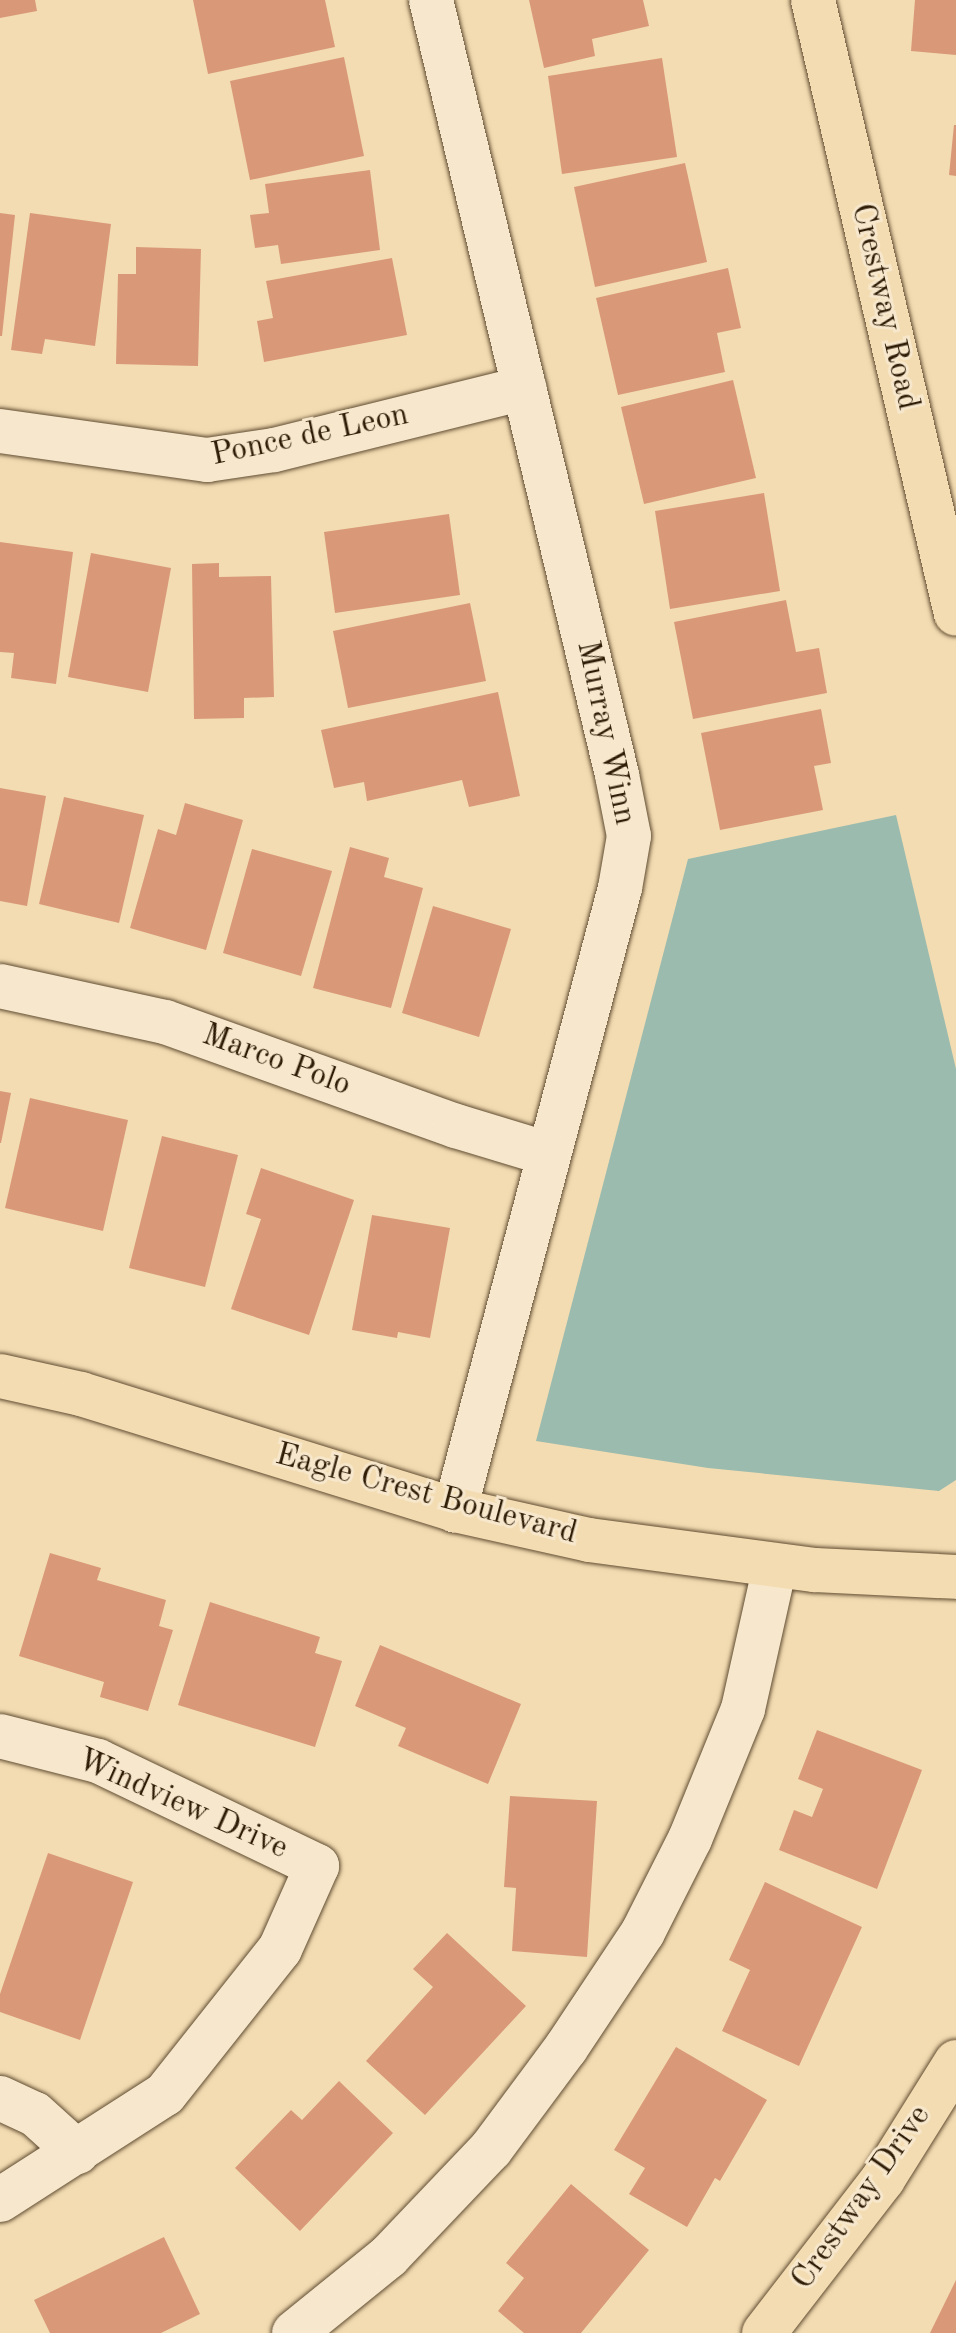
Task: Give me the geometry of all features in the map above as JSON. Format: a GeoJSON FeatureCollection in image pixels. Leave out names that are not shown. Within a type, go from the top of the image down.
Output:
{"type":"FeatureCollection","features":[{"type":"Feature","properties":{"kind":"main road","name":"Crestway Road"},"geometry":{"type":"LineString","coordinates":[[813,0],[956,614]]}},
{"type":"Feature","properties":{"kind":"main road","name":"Eagle Crest Boulevard"},"geometry":{"type":"LineString","coordinates":[[0,1376],[81,1394],[455,1510],[589,1540],[775,1566],[953,1575]]}},
{"type":"Feature","properties":{"kind":"main road","name":"Crestway Drive"},"geometry":{"type":"LineString","coordinates":[[764,2333],[883,2179],[956,2062]]}},
{"type":"Feature","properties":{"kind":"street","name":"Murray Winn"},"geometry":{"type":"LineString","coordinates":[[431,0],[629,836],[620,888],[455,1510]]}},
{"type":"Feature","properties":{"kind":"street","name":"Ponce de Leon"},"geometry":{"type":"LineString","coordinates":[[0,431],[207,460],[274,450],[524,388]]}},
{"type":"Feature","properties":{"kind":"street","name":"Marco Polo"},"geometry":{"type":"LineString","coordinates":[[0,986],[165,1022],[456,1126],[548,1154]]}},
{"type":"Feature","properties":{"kind":"street"},"geometry":{"type":"LineString","coordinates":[[294,2333],[389,2256],[491,2149],[566,2048],[643,1932],[690,1839],[743,1709],[775,1566]]}},
{"type":"Feature","properties":{"kind":"street","name":"Windview Drive"},"geometry":{"type":"LineString","coordinates":[[0,1736],[98,1761],[317,1866],[280,1949],[165,2094],[77,2152]]}},
{"type":"Feature","properties":{"kind":"street"},"geometry":{"type":"LineString","coordinates":[[0,2098],[35,2114],[77,2152],[0,2200]]}},
{"type":"Feature","properties":{"kind":"shaded area"},"geometry":{"type":"Polygon","coordinates":[[[896,815],[956,1069],[956,1480],[939,1491],[708,1468],[536,1441],[688,859],[896,815]]]}},
{"type":"Feature","properties":{"kind":"building"},"geometry":{"type":"Polygon","coordinates":[[[0,0],[35,0],[37,11],[0,18],[0,0]]]}},
{"type":"Feature","properties":{"kind":"building"},"geometry":{"type":"Polygon","coordinates":[[[193,0],[325,0],[335,47],[208,74],[193,0]]]}},
{"type":"Feature","properties":{"kind":"building"},"geometry":{"type":"Polygon","coordinates":[[[529,0],[643,0],[649,26],[592,39],[595,56],[544,68],[529,0]]]}},
{"type":"Feature","properties":{"kind":"building"},"geometry":{"type":"Polygon","coordinates":[[[915,0],[956,0],[956,55],[911,51],[915,0]]]}},
{"type":"Feature","properties":{"kind":"building"},"geometry":{"type":"Polygon","coordinates":[[[344,57],[364,156],[250,180],[230,81],[344,57]]]}},
{"type":"Feature","properties":{"kind":"building"},"geometry":{"type":"Polygon","coordinates":[[[662,58],[677,157],[562,174],[548,76],[662,58]]]}},
{"type":"Feature","properties":{"kind":"building"},"geometry":{"type":"Polygon","coordinates":[[[956,125],[956,176],[949,175],[956,125]]]}},
{"type":"Feature","properties":{"kind":"building"},"geometry":{"type":"Polygon","coordinates":[[[685,163],[707,262],[595,287],[574,187],[685,163]]]}},
{"type":"Feature","properties":{"kind":"building"},"geometry":{"type":"Polygon","coordinates":[[[370,170],[380,250],[281,264],[278,245],[255,248],[250,215],[269,213],[265,184],[370,170]]]}},
{"type":"Feature","properties":{"kind":"building"},"geometry":{"type":"Polygon","coordinates":[[[0,213],[15,215],[2,336],[0,336],[0,213]]]}},
{"type":"Feature","properties":{"kind":"building"},"geometry":{"type":"Polygon","coordinates":[[[30,213],[111,224],[95,346],[45,339],[42,354],[11,350],[30,213]]]}},
{"type":"Feature","properties":{"kind":"building"},"geometry":{"type":"Polygon","coordinates":[[[136,247],[201,249],[198,366],[116,364],[118,274],[136,274],[136,247]]]}},
{"type":"Feature","properties":{"kind":"building"},"geometry":{"type":"Polygon","coordinates":[[[392,258],[407,335],[264,362],[257,321],[273,318],[266,281],[392,258]]]}},
{"type":"Feature","properties":{"kind":"building"},"geometry":{"type":"Polygon","coordinates":[[[728,268],[741,328],[717,333],[725,372],[618,395],[596,298],[728,268]]]}},
{"type":"Feature","properties":{"kind":"building"},"geometry":{"type":"Polygon","coordinates":[[[733,380],[756,478],[644,504],[621,407],[733,380]]]}},
{"type":"Feature","properties":{"kind":"building"},"geometry":{"type":"Polygon","coordinates":[[[764,493],[780,591],[670,609],[655,511],[764,493]]]}},
{"type":"Feature","properties":{"kind":"building"},"geometry":{"type":"Polygon","coordinates":[[[449,514],[460,595],[335,613],[324,532],[449,514]]]}},
{"type":"Feature","properties":{"kind":"building"},"geometry":{"type":"Polygon","coordinates":[[[0,542],[73,552],[56,684],[11,678],[14,653],[0,652],[0,542]]]}},
{"type":"Feature","properties":{"kind":"building"},"geometry":{"type":"Polygon","coordinates":[[[91,553],[171,568],[148,692],[68,677],[91,553]]]}},
{"type":"Feature","properties":{"kind":"building"},"geometry":{"type":"Polygon","coordinates":[[[219,563],[219,577],[271,576],[274,697],[244,698],[244,718],[194,719],[192,564],[219,563]]]}},
{"type":"Feature","properties":{"kind":"building"},"geometry":{"type":"Polygon","coordinates":[[[786,600],[796,652],[819,648],[827,693],[693,719],[674,622],[786,600]]]}},
{"type":"Feature","properties":{"kind":"building"},"geometry":{"type":"Polygon","coordinates":[[[470,603],[486,681],[348,708],[333,631],[470,603]]]}},
{"type":"Feature","properties":{"kind":"building"},"geometry":{"type":"Polygon","coordinates":[[[498,692],[520,796],[469,807],[462,780],[367,801],[364,782],[334,788],[321,730],[498,692]]]}},
{"type":"Feature","properties":{"kind":"building"},"geometry":{"type":"Polygon","coordinates":[[[821,709],[831,763],[814,766],[823,810],[720,830],[701,733],[821,709]]]}},
{"type":"Feature","properties":{"kind":"building"},"geometry":{"type":"Polygon","coordinates":[[[0,788],[46,796],[27,906],[0,901],[0,788]]]}},
{"type":"Feature","properties":{"kind":"building"},"geometry":{"type":"Polygon","coordinates":[[[64,797],[144,815],[119,923],[39,904],[64,797]]]}},
{"type":"Feature","properties":{"kind":"building"},"geometry":{"type":"Polygon","coordinates":[[[185,803],[243,820],[206,950],[130,928],[158,829],[176,835],[185,803]]]}},
{"type":"Feature","properties":{"kind":"building"},"geometry":{"type":"Polygon","coordinates":[[[350,847],[389,858],[384,877],[423,888],[391,1008],[313,988],[350,847]]]}},
{"type":"Feature","properties":{"kind":"building"},"geometry":{"type":"Polygon","coordinates":[[[252,849],[332,871],[301,976],[223,953],[252,849]]]}},
{"type":"Feature","properties":{"kind":"building"},"geometry":{"type":"Polygon","coordinates":[[[433,906],[511,929],[479,1037],[402,1013],[433,906]]]}},
{"type":"Feature","properties":{"kind":"building"},"geometry":{"type":"Polygon","coordinates":[[[0,1091],[11,1093],[1,1143],[0,1143],[0,1091]]]}},
{"type":"Feature","properties":{"kind":"building"},"geometry":{"type":"Polygon","coordinates":[[[30,1098],[128,1120],[103,1231],[5,1208],[30,1098]]]}},
{"type":"Feature","properties":{"kind":"building"},"geometry":{"type":"Polygon","coordinates":[[[162,1136],[238,1155],[205,1287],[129,1268],[162,1136]]]}},
{"type":"Feature","properties":{"kind":"building"},"geometry":{"type":"Polygon","coordinates":[[[261,1168],[354,1200],[309,1335],[231,1309],[261,1219],[246,1214],[261,1168]]]}},
{"type":"Feature","properties":{"kind":"building"},"geometry":{"type":"Polygon","coordinates":[[[372,1215],[450,1228],[430,1338],[398,1332],[397,1338],[352,1330],[372,1215]]]}},
{"type":"Feature","properties":{"kind":"building"},"geometry":{"type":"Polygon","coordinates":[[[50,1553],[101,1568],[97,1580],[166,1600],[159,1626],[173,1630],[148,1711],[100,1697],[104,1682],[19,1656],[50,1553]]]}},
{"type":"Feature","properties":{"kind":"building"},"geometry":{"type":"Polygon","coordinates":[[[210,1602],[320,1637],[315,1653],[342,1661],[315,1747],[178,1705],[210,1602]]]}},
{"type":"Feature","properties":{"kind":"building"},"geometry":{"type":"Polygon","coordinates":[[[380,1645],[521,1704],[488,1784],[398,1746],[406,1728],[355,1706],[380,1645]]]}},
{"type":"Feature","properties":{"kind":"building"},"geometry":{"type":"Polygon","coordinates":[[[817,1730],[922,1770],[877,1889],[779,1850],[794,1810],[812,1817],[823,1789],[798,1779],[817,1730]]]}},
{"type":"Feature","properties":{"kind":"building"},"geometry":{"type":"Polygon","coordinates":[[[510,1796],[597,1801],[587,1957],[512,1951],[516,1888],[504,1887],[510,1796]]]}},
{"type":"Feature","properties":{"kind":"building"},"geometry":{"type":"Polygon","coordinates":[[[48,1853],[133,1882],[80,2040],[0,2012],[0,1994],[48,1853]]]}},
{"type":"Feature","properties":{"kind":"building"},"geometry":{"type":"Polygon","coordinates":[[[765,1882],[862,1927],[799,2066],[722,2031],[750,1970],[729,1960],[765,1882]]]}},
{"type":"Feature","properties":{"kind":"building"},"geometry":{"type":"Polygon","coordinates":[[[447,1933],[526,2006],[425,2115],[366,2061],[433,1987],[413,1969],[447,1933]]]}},
{"type":"Feature","properties":{"kind":"building"},"geometry":{"type":"Polygon","coordinates":[[[676,2047],[767,2100],[720,2181],[715,2178],[687,2227],[629,2194],[645,2168],[614,2150],[676,2047]]]}},
{"type":"Feature","properties":{"kind":"building"},"geometry":{"type":"Polygon","coordinates":[[[339,2081],[393,2133],[300,2231],[235,2168],[291,2110],[302,2120],[339,2081]]]}},
{"type":"Feature","properties":{"kind":"building"},"geometry":{"type":"Polygon","coordinates":[[[571,2184],[649,2250],[581,2333],[524,2333],[498,2311],[524,2278],[506,2263],[571,2184]]]}},
{"type":"Feature","properties":{"kind":"building"},"geometry":{"type":"Polygon","coordinates":[[[164,2237],[200,2314],[161,2333],[50,2333],[34,2300],[164,2237]]]}},
{"type":"Feature","properties":{"kind":"building"},"geometry":{"type":"Polygon","coordinates":[[[956,2280],[956,2333],[930,2333],[956,2280]]]}}]}
